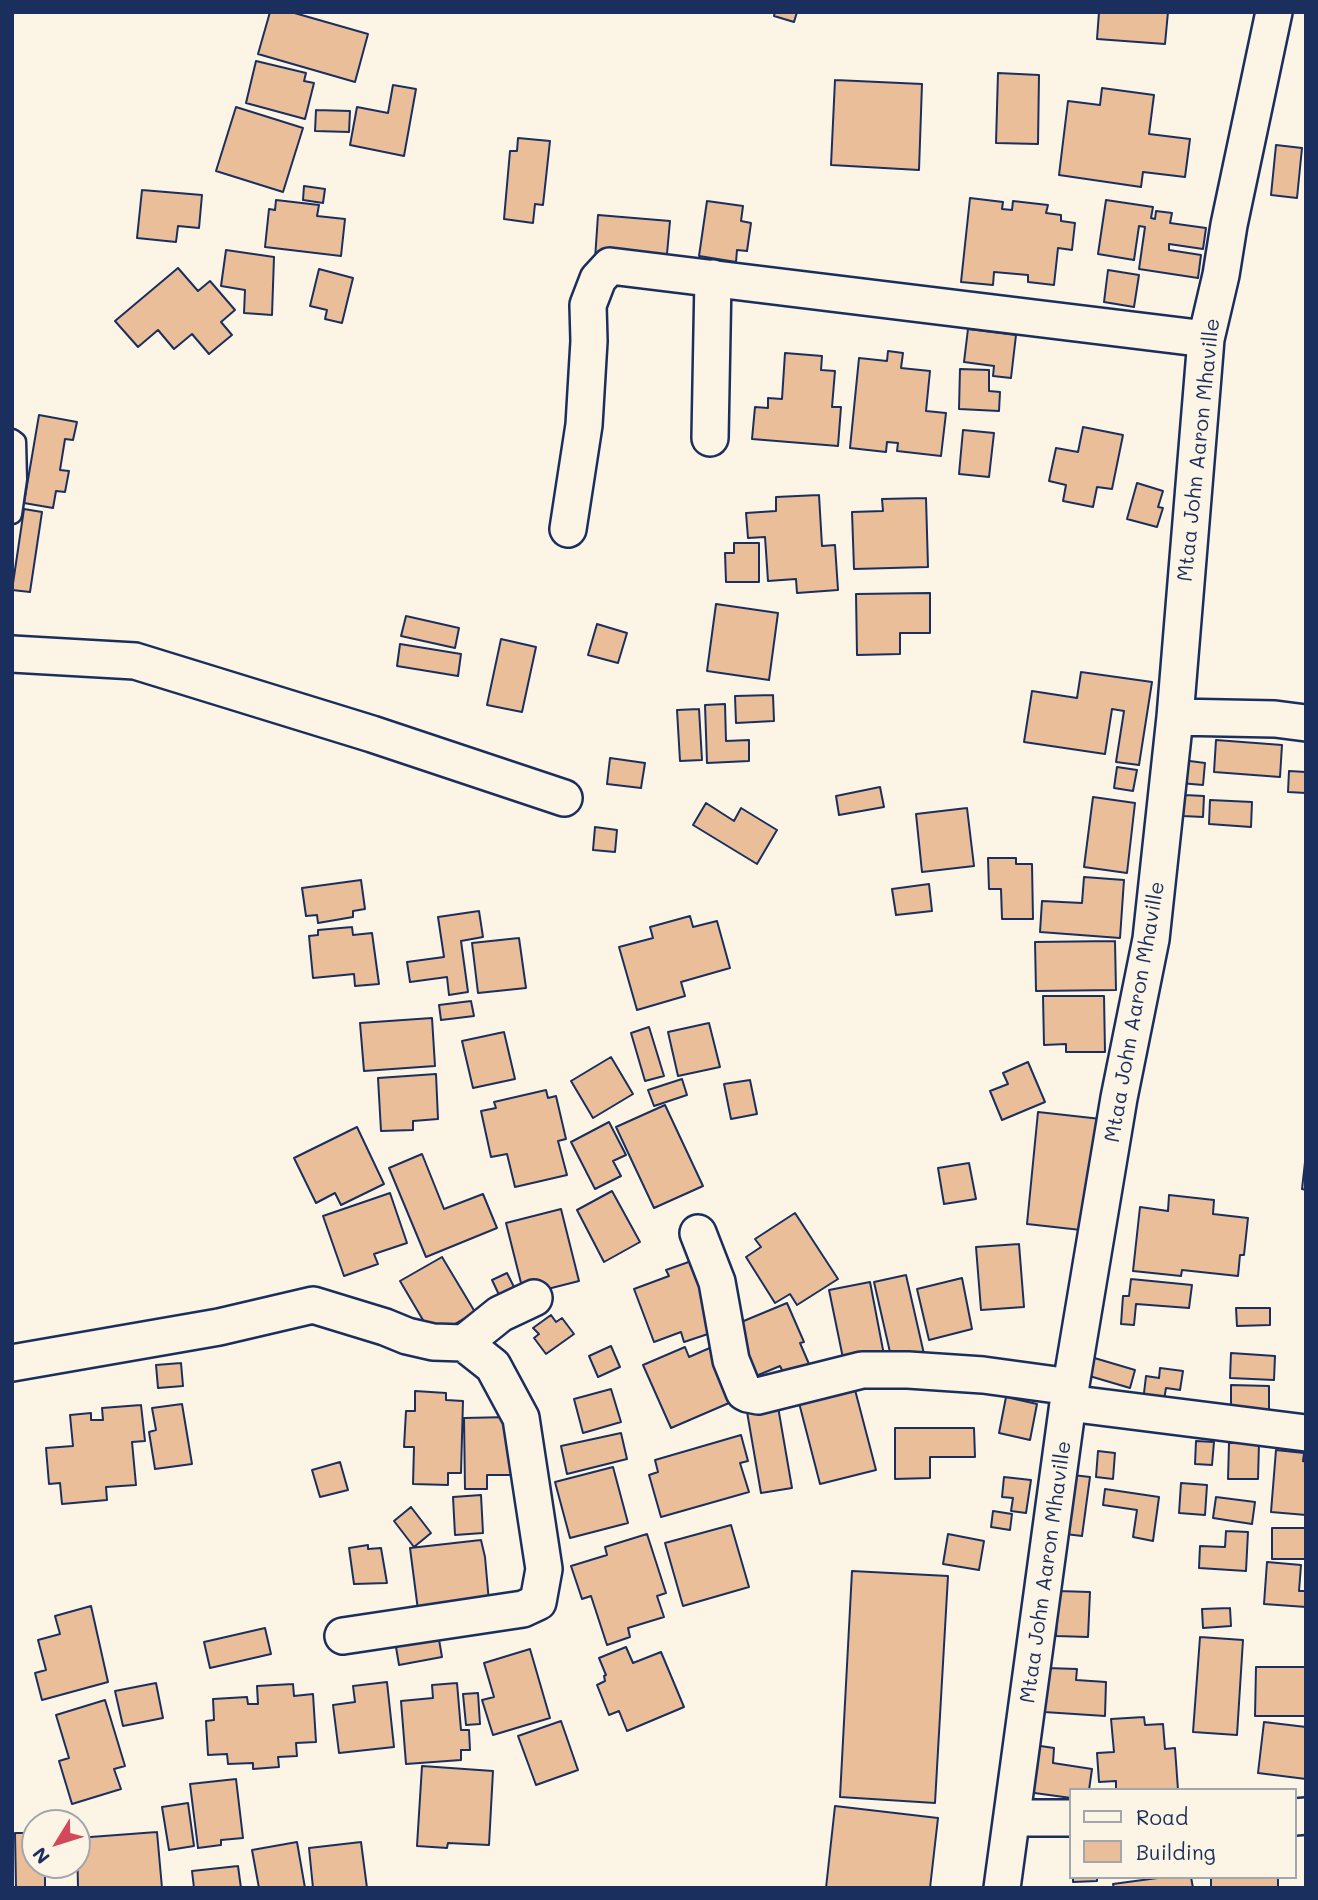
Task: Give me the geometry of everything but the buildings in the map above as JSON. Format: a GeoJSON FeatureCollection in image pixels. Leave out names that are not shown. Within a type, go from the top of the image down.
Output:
{"type":"FeatureCollection","features":[{"type":"Feature","properties":{"kind":"street","name":"Mtaa John Aaron Mhaville"},"geometry":{"type":"LineString","coordinates":[[1002,1888],[1070,1395],[1119,1098],[1151,940],[1175,717],[1206,339],[1274,12]]}},
{"type":"Feature","properties":{"kind":"street"},"geometry":{"type":"LineString","coordinates":[[568,529],[584,425],[589,341],[588,305],[598,279],[610,266],[1206,339]]}},
{"type":"Feature","properties":{"kind":"street"},"geometry":{"type":"LineString","coordinates":[[710,438],[713,278]]}},
{"type":"Feature","properties":{"kind":"street"},"geometry":{"type":"LineString","coordinates":[[12,654],[135,661],[372,734],[564,798]]}},
{"type":"Feature","properties":{"kind":"street"},"geometry":{"type":"LineString","coordinates":[[1175,717],[1275,719],[1306,723]]}},
{"type":"Feature","properties":{"kind":"street"},"geometry":{"type":"LineString","coordinates":[[698,1233],[717,1282],[731,1360],[744,1392],[748,1394],[758,1396],[862,1370],[983,1375],[1070,1395],[1306,1433]]}},
{"type":"Feature","properties":{"kind":"street"},"geometry":{"type":"LineString","coordinates":[[464,1343],[500,1314],[534,1298]]}},
{"type":"Feature","properties":{"kind":"street"},"geometry":{"type":"LineString","coordinates":[[12,1363],[219,1327],[313,1305],[385,1326],[407,1336],[433,1342],[464,1343],[493,1366],[521,1418],[544,1569],[537,1602],[523,1609],[343,1636]]}},
{"type":"Feature","properties":{"kind":"street"},"geometry":{"type":"LineString","coordinates":[[1012,1818],[1070,1818]]}},
{"type":"Feature","properties":{"kind":"lane"},"geometry":{"type":"LineString","coordinates":[[12,439],[16,442],[17,479],[12,514]]}}]}
